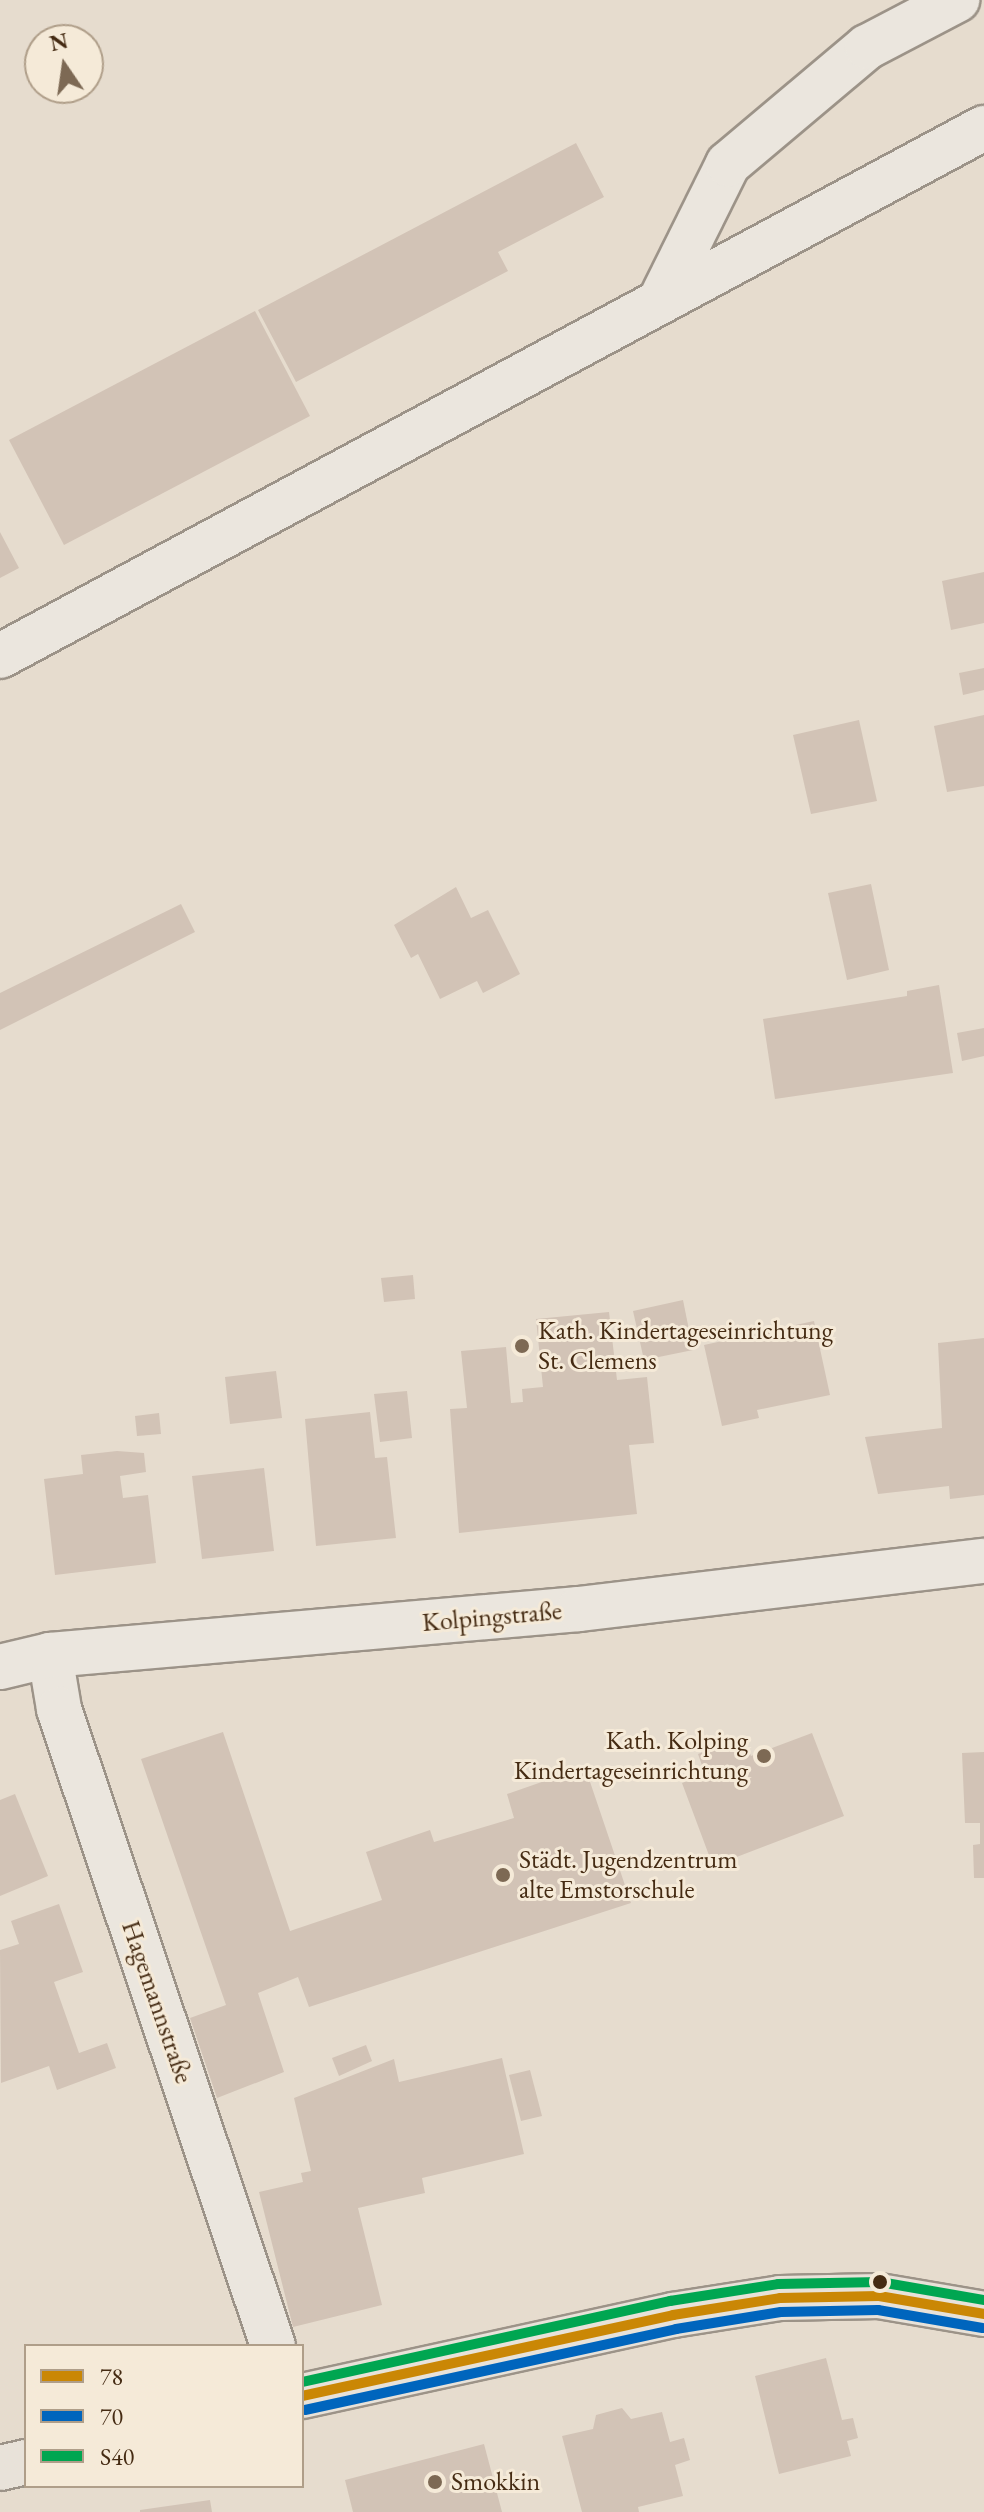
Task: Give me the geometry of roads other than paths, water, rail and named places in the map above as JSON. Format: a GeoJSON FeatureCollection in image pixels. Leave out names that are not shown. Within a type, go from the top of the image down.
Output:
{"type":"FeatureCollection","features":[{"type":"Feature","properties":{"kind":"main road"},"geometry":{"type":"LineString","coordinates":[[304,2396],[627,2324],[780,2298],[879,2296],[984,2314]]}},
{"type":"Feature","properties":{"kind":"main road"},"geometry":{"type":"LineString","coordinates":[[0,2468],[24,2462]]}},
{"type":"Feature","properties":{"kind":"street"},"geometry":{"type":"LineString","coordinates":[[660,301],[728,164],[867,47],[957,0]]}},
{"type":"Feature","properties":{"kind":"street"},"geometry":{"type":"LineString","coordinates":[[0,656],[984,128]]}},
{"type":"Feature","properties":{"kind":"street","name":"Kolpingstraße"},"geometry":{"type":"LineString","coordinates":[[0,1667],[50,1655],[579,1609],[984,1561]]}},
{"type":"Feature","properties":{"kind":"street","name":"Hagemannstraße"},"geometry":{"type":"LineString","coordinates":[[50,1655],[59,1709],[272,2344]]}},
{"type":"Feature","properties":{"kind":"place","name":"Kath. Kindertageseinrichtung St. Clemens"},"geometry":{"type":"Point","coordinates":[522,1346]}},
{"type":"Feature","properties":{"kind":"place","name":"Kath. Kolping Kindertageseinrichtung"},"geometry":{"type":"Point","coordinates":[764,1756]}},
{"type":"Feature","properties":{"kind":"place","name":"Städt. Jugendzentrum alte Emstorschule"},"geometry":{"type":"Point","coordinates":[503,1875]}},
{"type":"Feature","properties":{"kind":"place","name":"Smokkin"},"geometry":{"type":"Point","coordinates":[435,2482]}}]}
